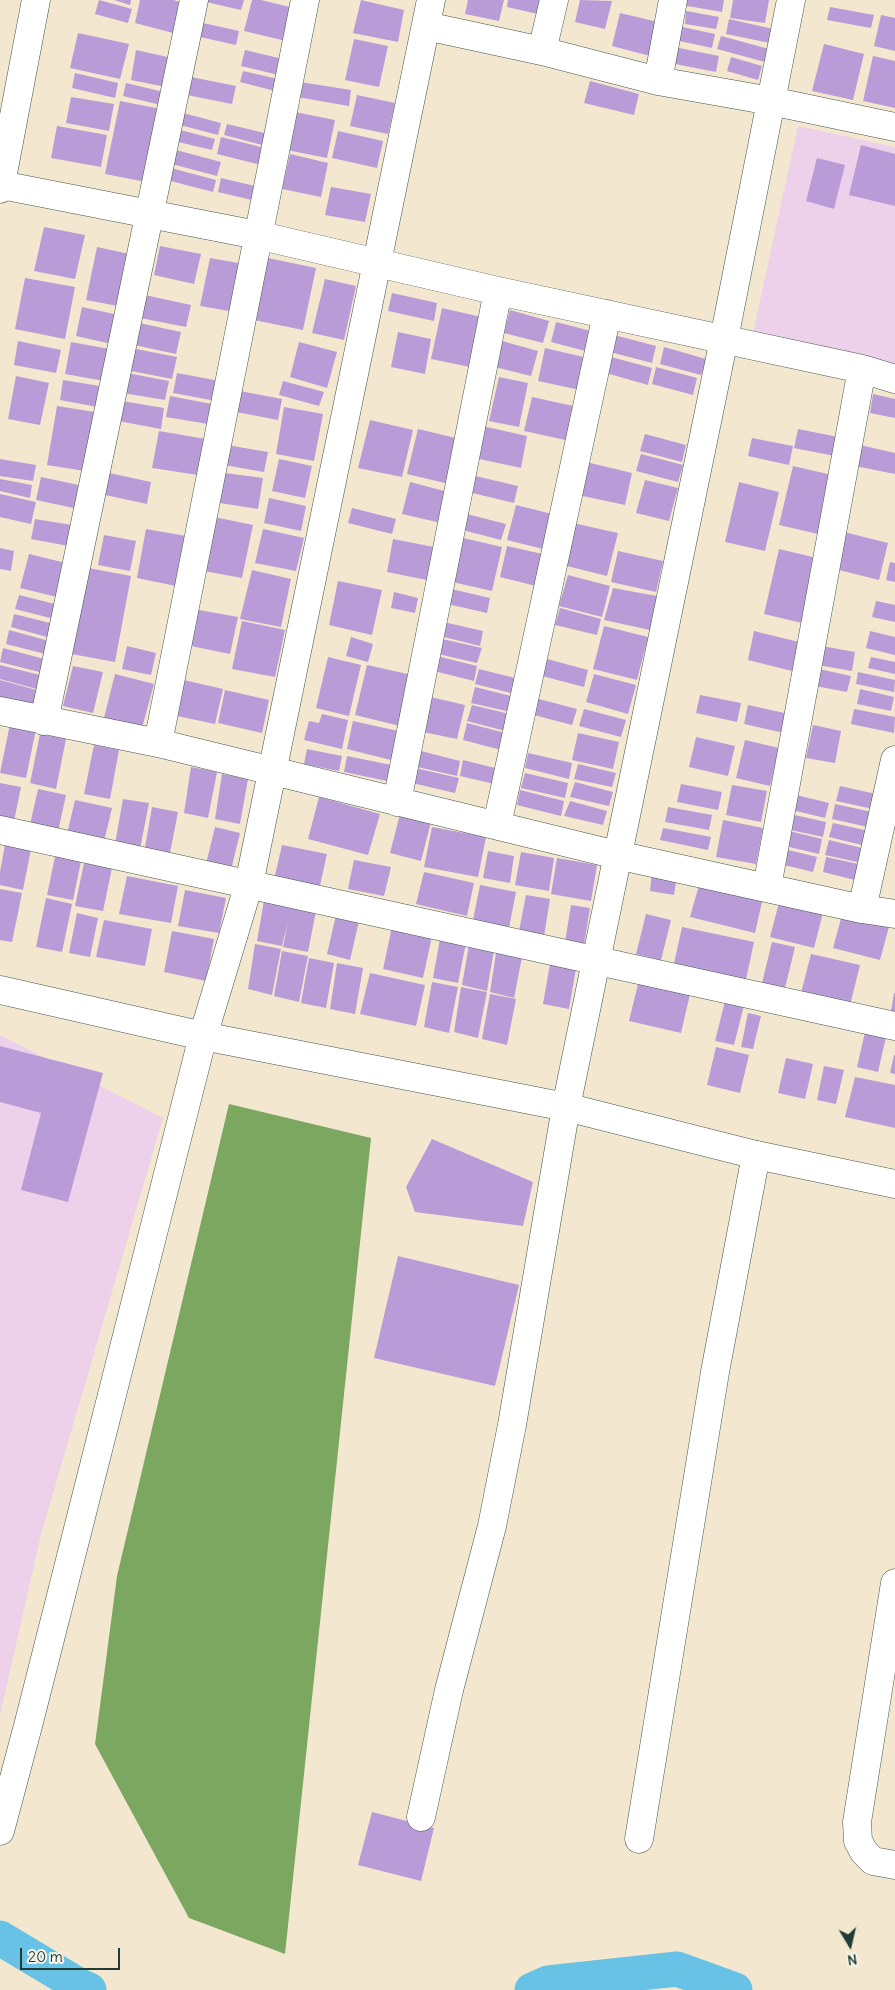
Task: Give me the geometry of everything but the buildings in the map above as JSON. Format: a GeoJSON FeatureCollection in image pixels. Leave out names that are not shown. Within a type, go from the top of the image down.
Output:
{"type":"FeatureCollection","features":[{"type":"Feature","properties":{"kind":"street"},"geometry":{"type":"LineString","coordinates":[[36,0],[0,187],[257,235],[498,291],[862,368],[895,379]]}},
{"type":"Feature","properties":{"kind":"street"},"geometry":{"type":"LineString","coordinates":[[44,721],[194,0]]}},
{"type":"Feature","properties":{"kind":"street"},"geometry":{"type":"LineString","coordinates":[[158,743],[305,0]]}},
{"type":"Feature","properties":{"kind":"street"},"geometry":{"type":"LineString","coordinates":[[542,51],[554,0]]}},
{"type":"Feature","properties":{"kind":"street"},"geometry":{"type":"LineString","coordinates":[[658,80],[673,0]]}},
{"type":"Feature","properties":{"kind":"street"},"geometry":{"type":"LineString","coordinates":[[421,1817],[448,1690],[496,1507],[512,1425],[566,1107],[724,339],[791,0]]}},
{"type":"Feature","properties":{"kind":"street"},"geometry":{"type":"LineString","coordinates":[[0,1831],[30,1722],[203,1036],[249,884],[428,13],[542,51],[658,80],[895,127]]}},
{"type":"Feature","properties":{"kind":"street"},"geometry":{"type":"LineString","coordinates":[[397,802],[498,291]]}},
{"type":"Feature","properties":{"kind":"street"},"geometry":{"type":"LineString","coordinates":[[497,825],[607,314]]}},
{"type":"Feature","properties":{"kind":"street"},"geometry":{"type":"LineString","coordinates":[[767,887],[862,368]]}},
{"type":"Feature","properties":{"kind":"street"},"geometry":{"type":"LineString","coordinates":[[0,711],[158,743],[617,855],[862,909],[895,914]]}},
{"type":"Feature","properties":{"kind":"street"},"geometry":{"type":"LineString","coordinates":[[862,909],[895,760]]}},
{"type":"Feature","properties":{"kind":"street"},"geometry":{"type":"LineString","coordinates":[[0,830],[895,1026]]}},
{"type":"Feature","properties":{"kind":"street"},"geometry":{"type":"LineString","coordinates":[[0,990],[203,1036],[566,1107],[756,1155],[895,1184]]}},
{"type":"Feature","properties":{"kind":"street"},"geometry":{"type":"LineString","coordinates":[[639,1839],[715,1372],[756,1155]]}},
{"type":"Feature","properties":{"kind":"street"},"geometry":{"type":"LineString","coordinates":[[895,1583],[857,1822],[858,1841],[864,1852],[873,1861],[895,1865]]}},
{"type":"Feature","properties":{"kind":"shaded area"},"geometry":{"type":"Polygon","coordinates":[[[798,126],[895,147],[895,364],[753,333],[798,126]]]}},
{"type":"Feature","properties":{"kind":"shaded area"},"geometry":{"type":"Polygon","coordinates":[[[0,1035],[163,1118],[41,1534],[0,1715],[0,1035]]]}},
{"type":"Feature","properties":{"kind":"green space"},"geometry":{"type":"Polygon","coordinates":[[[229,1104],[371,1138],[285,1954],[189,1918],[95,1744],[117,1576],[229,1104]]]}},
{"type":"Feature","properties":{"kind":"waterway"},"geometry":{"type":"LineString","coordinates":[[0,1938],[89,1990]]}},
{"type":"Feature","properties":{"kind":"waterway"},"geometry":{"type":"LineString","coordinates":[[532,1990],[548,1983],[677,1969],[735,1990]]}}]}
